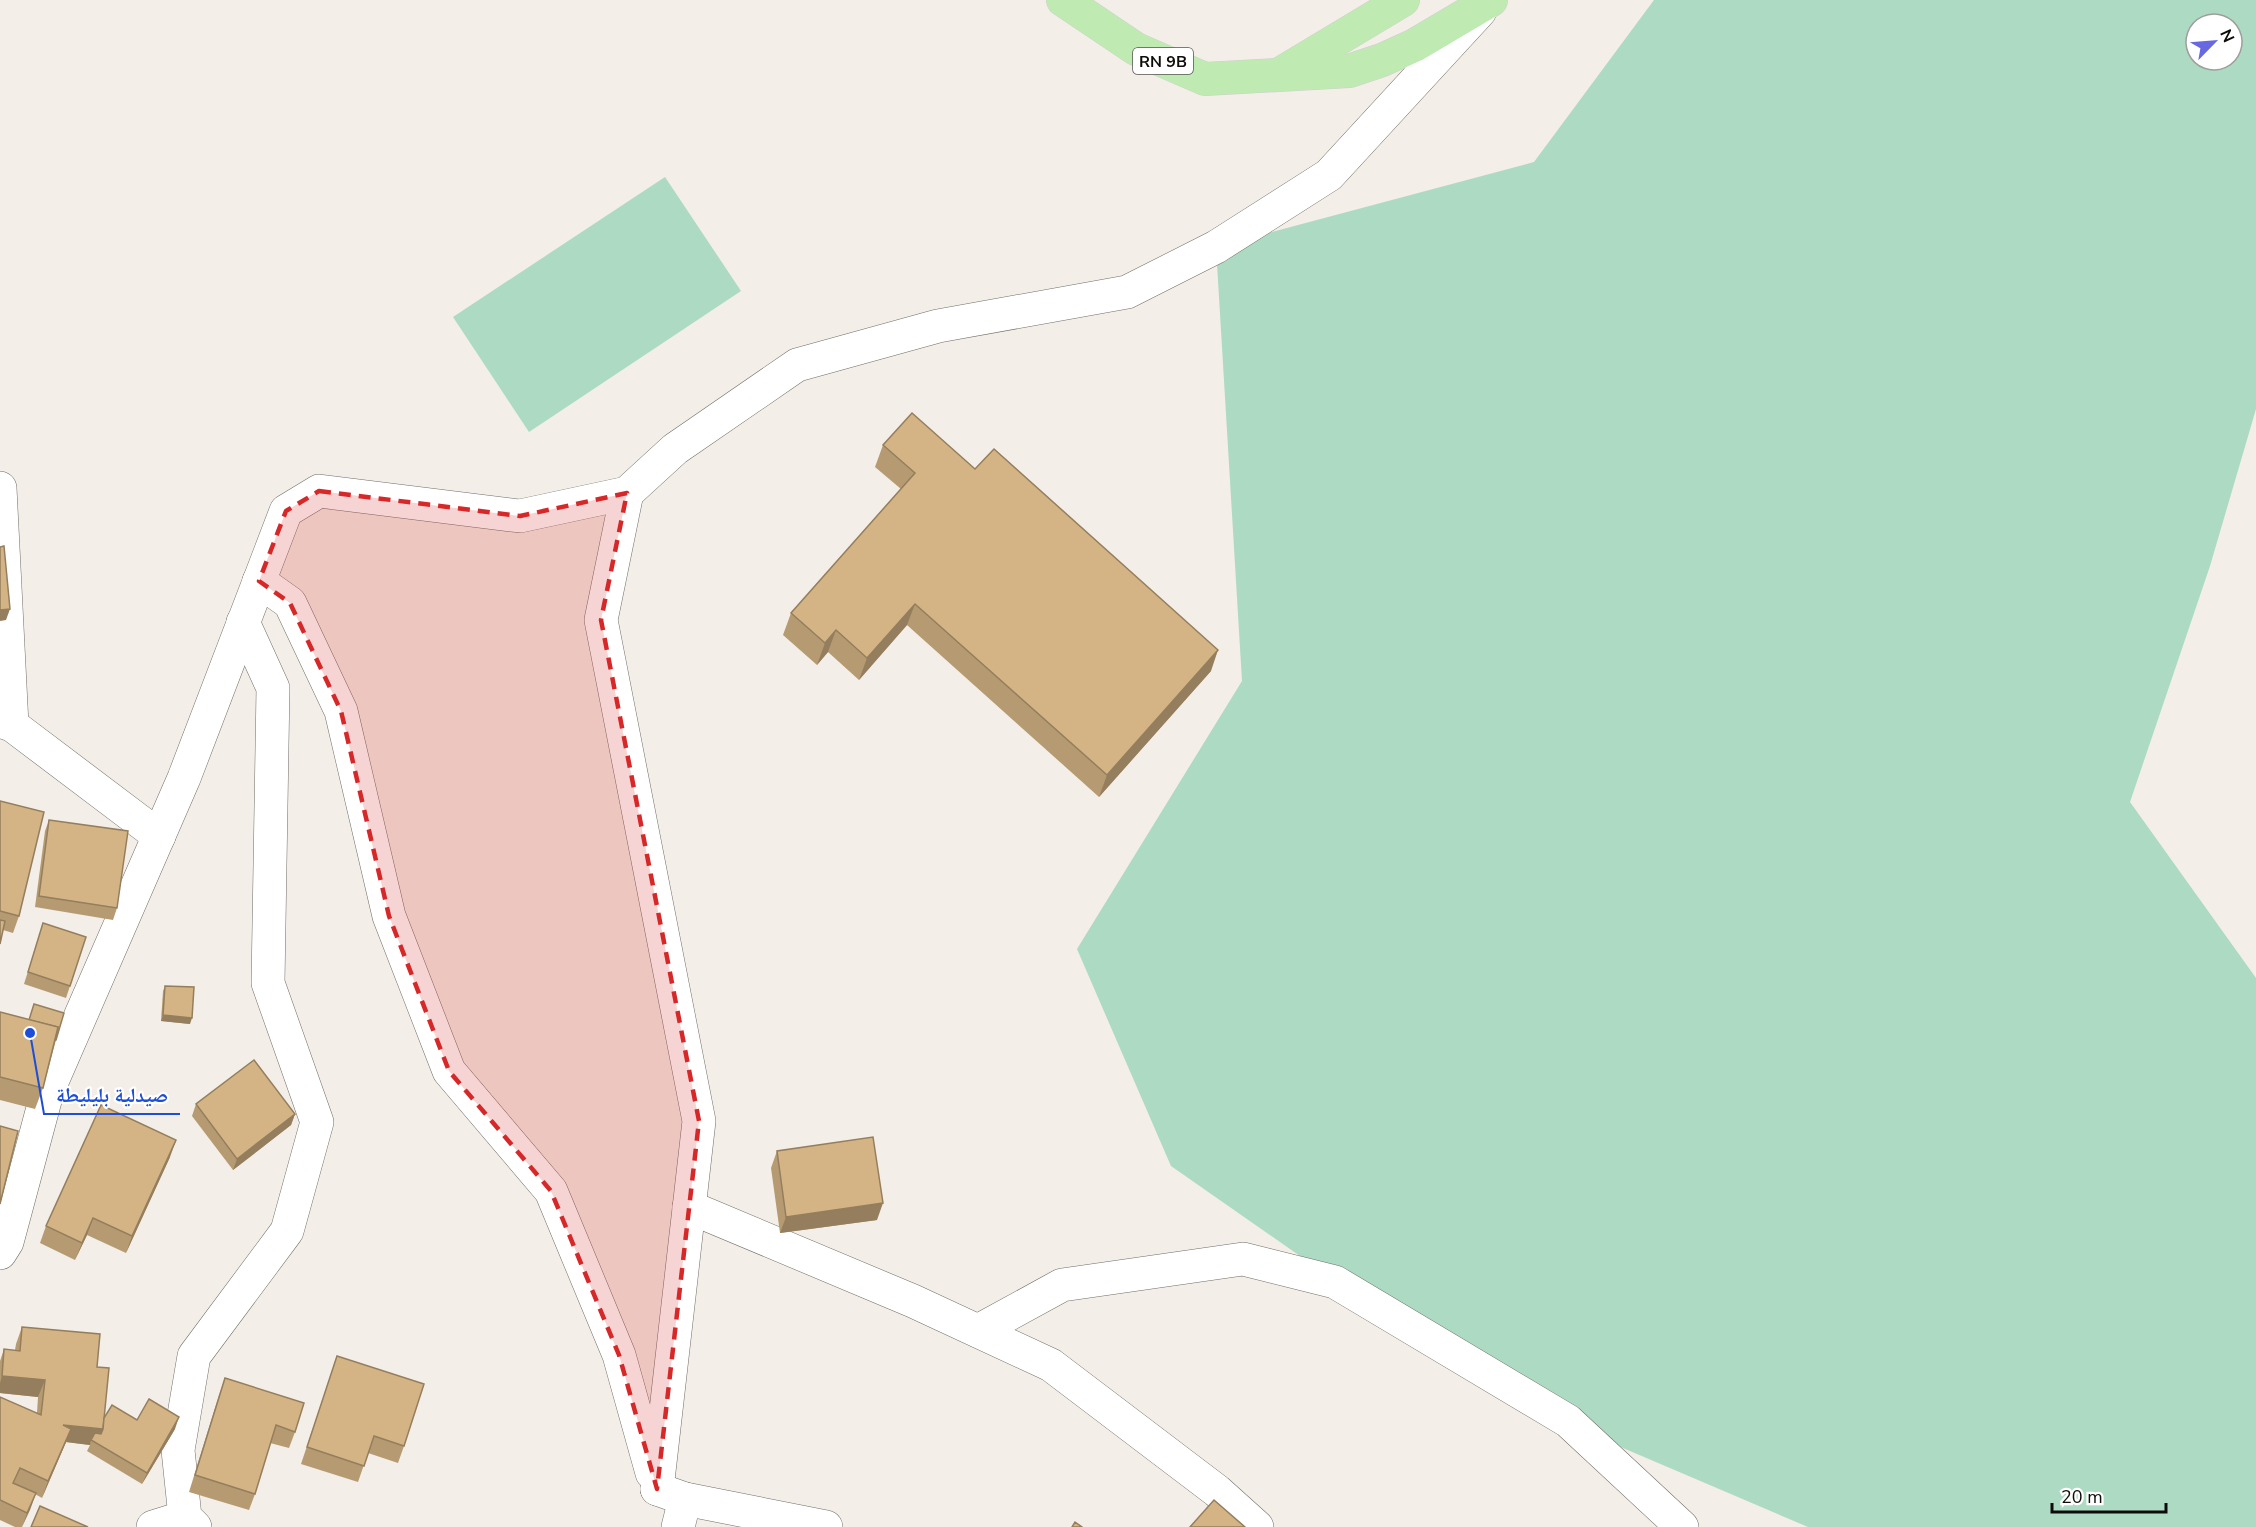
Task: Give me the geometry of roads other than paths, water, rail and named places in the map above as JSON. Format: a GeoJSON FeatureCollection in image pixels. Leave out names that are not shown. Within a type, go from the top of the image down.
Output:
{"type":"FeatureCollection","features":[{"type":"Feature","properties":{"kind":"main road","name":"RN 9B"},"geometry":{"type":"LineString","coordinates":[[1063,0],[1136,49],[1205,79],[1349,71],[1382,60],[1415,45],[1489,1]]}},
{"type":"Feature","properties":{"kind":"main road","name":"RN 9B"},"geometry":{"type":"LineString","coordinates":[[1276,76],[1403,0]]}},
{"type":"Feature","properties":{"kind":"street"},"geometry":{"type":"LineString","coordinates":[[0,1252],[7,1242],[47,1093],[159,836],[286,511],[319,491],[520,516],[627,493],[675,449],[797,365],[938,326],[1127,292],[1216,247],[1329,175],[1489,1]]}},
{"type":"Feature","properties":{"kind":"street"},"geometry":{"type":"LineString","coordinates":[[0,488],[6,723],[159,836]]}},
{"type":"Feature","properties":{"kind":"street"},"geometry":{"type":"LineString","coordinates":[[627,493],[601,620],[699,1121],[689,1207],[673,1505]]}},
{"type":"Feature","properties":{"kind":"street"},"geometry":{"type":"LineString","coordinates":[[259,581],[290,603],[341,711],[389,916],[449,1071],[551,1191],[619,1355],[673,1505]]}},
{"type":"Feature","properties":{"kind":"street"},"geometry":{"type":"LineString","coordinates":[[153,1527],[190,1522],[178,1450],[194,1356],[287,1231],[317,1122],[268,983],[273,688],[243,622]]}},
{"type":"Feature","properties":{"kind":"street"},"geometry":{"type":"LineString","coordinates":[[689,1207],[913,1301],[1051,1365],[1217,1491],[1257,1527]]}},
{"type":"Feature","properties":{"kind":"street"},"geometry":{"type":"LineString","coordinates":[[978,1331],[1062,1285],[1242,1259],[1335,1282],[1568,1421],[1682,1527]]}},
{"type":"Feature","properties":{"kind":"street"},"geometry":{"type":"LineString","coordinates":[[673,1505],[826,1527]]}},
{"type":"Feature","properties":{"kind":"place","name":"صيدلية بليليطة"},"geometry":{"type":"Point","coordinates":[30,1033]}}]}
